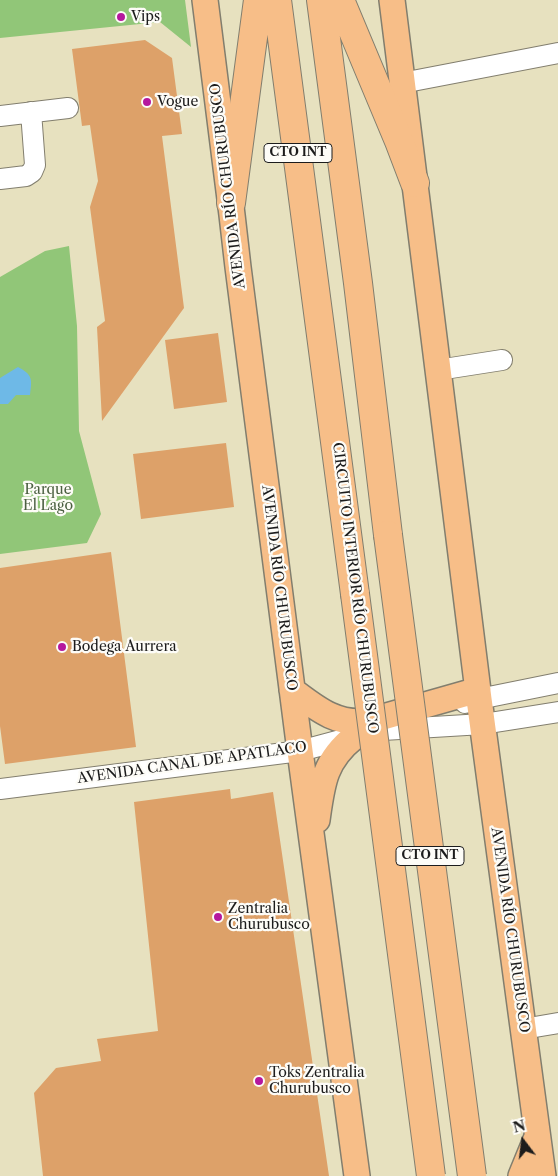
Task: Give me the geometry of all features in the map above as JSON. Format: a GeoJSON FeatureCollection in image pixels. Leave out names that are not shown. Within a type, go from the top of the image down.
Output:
{"type":"FeatureCollection","features":[{"type":"Feature","properties":{"kind":"highway"},"geometry":{"type":"LineString","coordinates":[[231,203],[258,0]]}},
{"type":"Feature","properties":{"kind":"highway","name":"CIRCUITO INTERIOR RÍO CHURUBUSCO"},"geometry":{"type":"LineString","coordinates":[[278,0],[431,1176]]}},
{"type":"Feature","properties":{"kind":"highway","name":"CTO INT"},"geometry":{"type":"LineString","coordinates":[[321,0],[388,536],[472,1176]]}},
{"type":"Feature","properties":{"kind":"highway"},"geometry":{"type":"LineString","coordinates":[[340,0],[399,141],[414,183]]}},
{"type":"Feature","properties":{"kind":"main road","name":"AVENIDA RÍO CHURUBUSCO"},"geometry":{"type":"LineString","coordinates":[[205,0],[312,846],[358,1172]]}},
{"type":"Feature","properties":{"kind":"main road","name":"AVENIDA RÍO CHURUBUSCO"},"geometry":{"type":"LineString","coordinates":[[392,0],[479,695],[543,1176]]}},
{"type":"Feature","properties":{"kind":"main road"},"geometry":{"type":"LineString","coordinates":[[292,690],[329,715],[346,721],[360,722],[479,695]]}},
{"type":"Feature","properties":{"kind":"main road"},"geometry":{"type":"LineString","coordinates":[[312,846],[321,789],[328,767],[341,748],[354,737]]}},
{"type":"Feature","properties":{"kind":"main road"},"geometry":{"type":"LineString","coordinates":[[521,1176],[537,1137]]}},
{"type":"Feature","properties":{"kind":"street"},"geometry":{"type":"LineString","coordinates":[[402,83],[558,53]]}},
{"type":"Feature","properties":{"kind":"street"},"geometry":{"type":"LineString","coordinates":[[0,116],[68,108]]}},
{"type":"Feature","properties":{"kind":"street"},"geometry":{"type":"LineString","coordinates":[[0,179],[26,176],[32,172],[35,166],[31,112]]}},
{"type":"Feature","properties":{"kind":"street"},"geometry":{"type":"LineString","coordinates":[[438,370],[502,360]]}},
{"type":"Feature","properties":{"kind":"street","name":"AVENIDA CANAL DE APATLACO"},"geometry":{"type":"LineString","coordinates":[[0,788],[300,751],[383,730],[479,695],[558,683]]}},
{"type":"Feature","properties":{"kind":"street","name":"AVENIDA CANAL DE APATLACO"},"geometry":{"type":"LineString","coordinates":[[383,730],[483,724],[558,712]]}},
{"type":"Feature","properties":{"kind":"street"},"geometry":{"type":"LineString","coordinates":[[523,1029],[558,1023]]}},
{"type":"Feature","properties":{"kind":"green space"},"geometry":{"type":"Polygon","coordinates":[[[0,0],[185,0],[191,47],[160,22],[0,38],[0,0]]]}},
{"type":"Feature","properties":{"kind":"green space","name":"Parque El Lago"},"geometry":{"type":"Polygon","coordinates":[[[69,246],[77,326],[79,431],[101,514],[87,543],[0,554],[0,277],[45,251],[69,246]]]}},
{"type":"Feature","properties":{"kind":"water"},"geometry":{"type":"Polygon","coordinates":[[[18,367],[29,375],[30,395],[16,395],[8,404],[0,404],[0,378],[18,367]]]}},
{"type":"Feature","properties":{"kind":"building"},"geometry":{"type":"Polygon","coordinates":[[[145,40],[172,58],[182,134],[162,136],[184,308],[102,421],[97,327],[105,321],[90,207],[98,181],[90,125],[82,126],[72,49],[145,40]]]}},
{"type":"Feature","properties":{"kind":"building"},"geometry":{"type":"Polygon","coordinates":[[[218,333],[227,402],[174,409],[165,340],[218,333]]]}},
{"type":"Feature","properties":{"kind":"building"},"geometry":{"type":"Polygon","coordinates":[[[226,443],[234,507],[141,519],[133,454],[226,443]]]}},
{"type":"Feature","properties":{"kind":"building","name":"Bodega Aurrera"},"geometry":{"type":"Polygon","coordinates":[[[111,552],[136,747],[5,764],[0,726],[0,568],[111,552]]]}},
{"type":"Feature","properties":{"kind":"building","name":"Zentralia Churubusco"},"geometry":{"type":"Polygon","coordinates":[[[230,789],[231,799],[273,792],[329,1176],[43,1176],[34,1093],[56,1068],[101,1061],[97,1039],[158,1031],[134,802],[230,789]]]}},
{"type":"Feature","properties":{"kind":"place","name":"Vips"},"geometry":{"type":"Point","coordinates":[121,17]}},
{"type":"Feature","properties":{"kind":"place","name":"Vogue"},"geometry":{"type":"Point","coordinates":[147,102]}},
{"type":"Feature","properties":{"kind":"place","name":"Bodega Aurrera"},"geometry":{"type":"Point","coordinates":[62,647]}},
{"type":"Feature","properties":{"kind":"place","name":"Zentralia Churubusco"},"geometry":{"type":"Point","coordinates":[218,917]}},
{"type":"Feature","properties":{"kind":"place","name":"Toks Zentralia Churubusco"},"geometry":{"type":"Point","coordinates":[259,1081]}}]}
